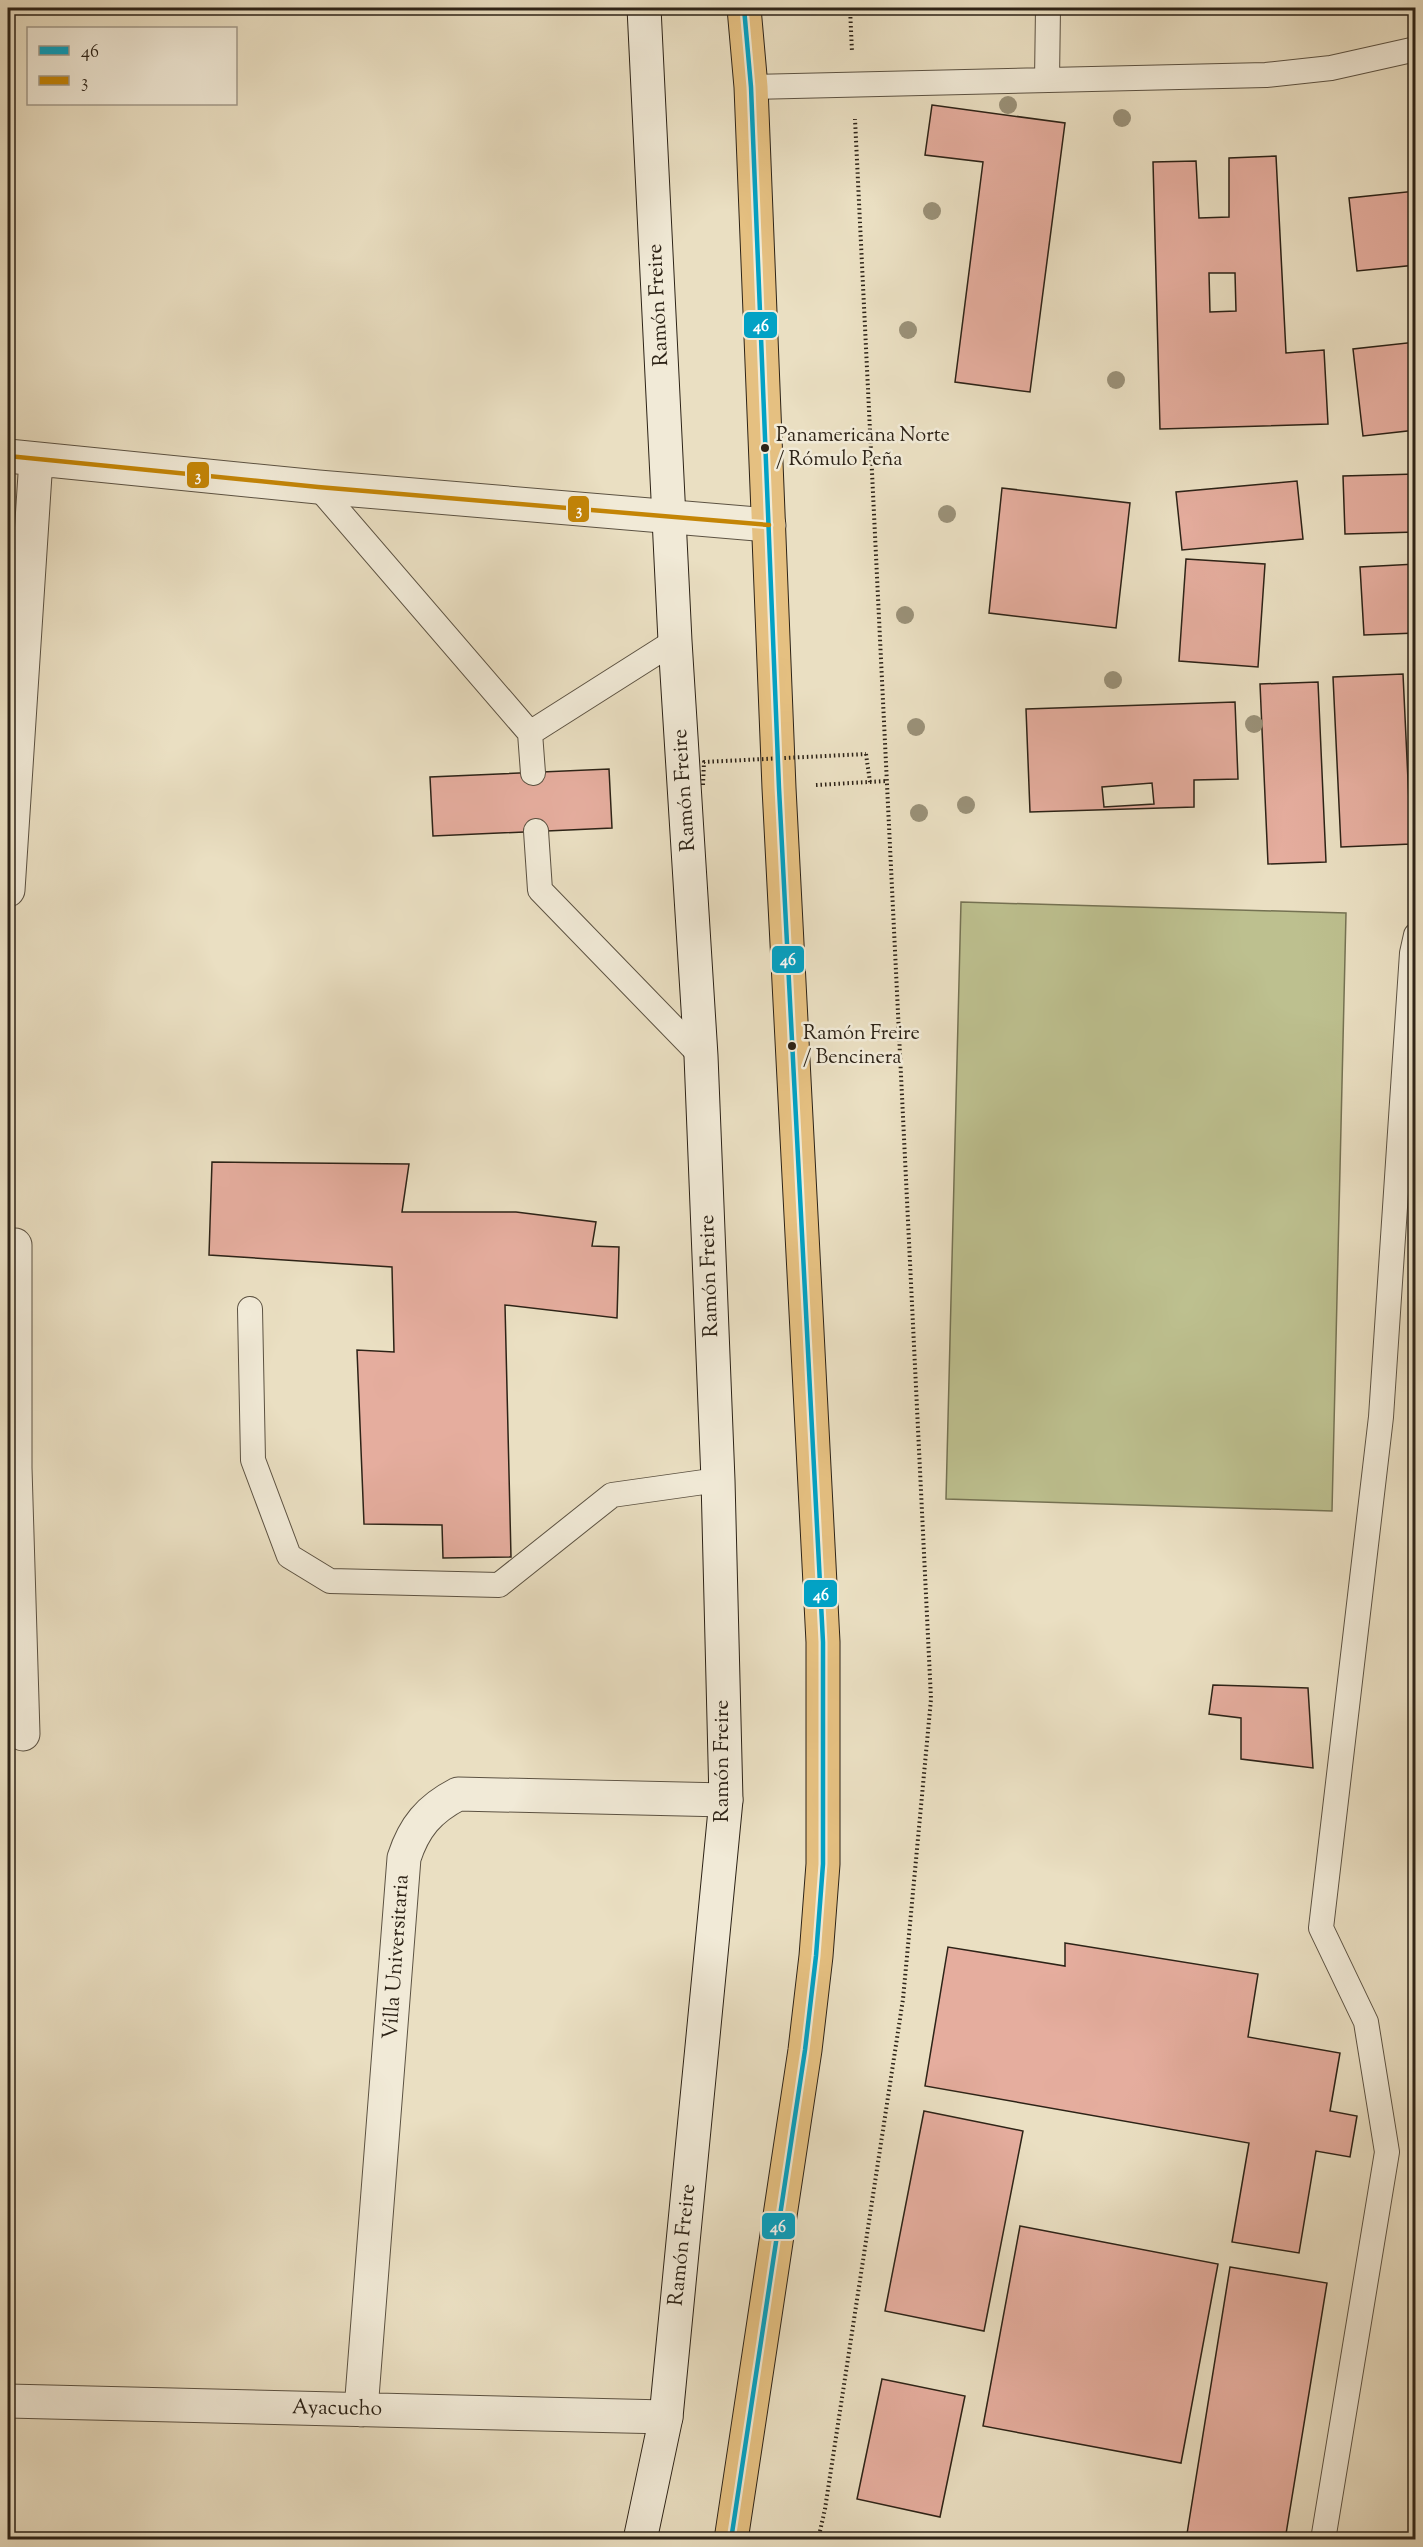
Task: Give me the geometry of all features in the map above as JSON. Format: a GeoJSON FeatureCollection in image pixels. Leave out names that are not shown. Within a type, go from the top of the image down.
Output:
{"type":"FeatureCollection","features":[{"type":"Feature","properties":{"kind":"highway"},"geometry":{"type":"LineString","coordinates":[[731,2540],[805,2050],[816,1956],[823,1864],[823,1642],[780,788],[751,87],[744,8]]}},
{"type":"Feature","properties":{"kind":"street","name":"Ramón Freire"},"geometry":{"type":"LineString","coordinates":[[640,2540],[666,2417],[726,1800],[718,1480],[702,1056],[675,641],[644,8]]}},
{"type":"Feature","properties":{"kind":"street"},"geometry":{"type":"LineString","coordinates":[[8,890],[22,458],[318,487],[769,525]]}},
{"type":"Feature","properties":{"kind":"street"},"geometry":{"type":"LineString","coordinates":[[15,1245],[11,1468],[23,1734]]}},
{"type":"Feature","properties":{"kind":"street","name":"Villa Universitaria"},"geometry":{"type":"LineString","coordinates":[[361,2410],[404,1858],[410,1837],[423,1819],[439,1804],[458,1794],[726,1800]]}},
{"type":"Feature","properties":{"kind":"street","name":"Ayacucho"},"geometry":{"type":"LineString","coordinates":[[8,2401],[666,2417]]}},
{"type":"Feature","properties":{"kind":"lane"},"geometry":{"type":"LineString","coordinates":[[1047,80],[1048,8]]}},
{"type":"Feature","properties":{"kind":"lane"},"geometry":{"type":"LineString","coordinates":[[751,87],[1266,75],[1331,68],[1416,49]]}},
{"type":"Feature","properties":{"kind":"lane"},"geometry":{"type":"LineString","coordinates":[[318,487],[530,733],[533,773]]}},
{"type":"Feature","properties":{"kind":"lane"},"geometry":{"type":"LineString","coordinates":[[530,733],[675,641]]}},
{"type":"Feature","properties":{"kind":"lane"},"geometry":{"type":"LineString","coordinates":[[536,831],[540,890],[702,1056]]}},
{"type":"Feature","properties":{"kind":"lane"},"geometry":{"type":"LineString","coordinates":[[1323,2540],[1387,2152],[1366,2022],[1321,1928],[1381,1417],[1412,953],[1416,935]]}},
{"type":"Feature","properties":{"kind":"lane"},"geometry":{"type":"LineString","coordinates":[[250,1309],[252,1460],[289,1556],[330,1581],[499,1585],[612,1495],[718,1480]]}},
{"type":"Feature","properties":{"kind":"path"},"geometry":{"type":"LineString","coordinates":[[818,2540],[825,2510],[903,1999],[931,1699],[850,8]]}},
{"type":"Feature","properties":{"kind":"path"},"geometry":{"type":"LineString","coordinates":[[703,785],[704,762],[866,754],[870,782]]}},
{"type":"Feature","properties":{"kind":"path"},"geometry":{"type":"LineString","coordinates":[[780,788],[886,781]]}},
{"type":"Feature","properties":{"kind":"green space"},"geometry":{"type":"Polygon","coordinates":[[[961,902],[1346,913],[1332,1511],[946,1499],[961,902]]]}},
{"type":"Feature","properties":{"kind":"building"},"geometry":{"type":"Polygon","coordinates":[[[932,105],[1065,123],[1030,392],[955,382],[983,162],[925,155],[932,105]]]}},
{"type":"Feature","properties":{"kind":"building"},"geometry":{"type":"Polygon","coordinates":[[[1276,156],[1286,353],[1324,350],[1328,424],[1160,429],[1153,162],[1196,161],[1199,218],[1229,217],[1229,158],[1276,156]],[[1209,273],[1210,312],[1236,311],[1235,273],[1209,273]]]}},
{"type":"Feature","properties":{"kind":"building"},"geometry":{"type":"Polygon","coordinates":[[[1416,191],[1416,265],[1357,271],[1349,198],[1416,191]]]}},
{"type":"Feature","properties":{"kind":"building"},"geometry":{"type":"Polygon","coordinates":[[[1416,342],[1416,430],[1363,436],[1353,349],[1416,342]]]}},
{"type":"Feature","properties":{"kind":"building"},"geometry":{"type":"Polygon","coordinates":[[[1416,474],[1416,532],[1345,534],[1343,476],[1416,474]]]}},
{"type":"Feature","properties":{"kind":"building"},"geometry":{"type":"Polygon","coordinates":[[[1297,481],[1303,539],[1182,550],[1176,492],[1297,481]]]}},
{"type":"Feature","properties":{"kind":"building"},"geometry":{"type":"Polygon","coordinates":[[[1002,488],[1130,503],[1116,628],[989,613],[1002,488]]]}},
{"type":"Feature","properties":{"kind":"building"},"geometry":{"type":"Polygon","coordinates":[[[1186,559],[1265,564],[1258,667],[1179,661],[1186,559]]]}},
{"type":"Feature","properties":{"kind":"building"},"geometry":{"type":"Polygon","coordinates":[[[1416,564],[1416,633],[1364,635],[1360,567],[1416,564]]]}},
{"type":"Feature","properties":{"kind":"building"},"geometry":{"type":"Polygon","coordinates":[[[1403,674],[1411,844],[1341,847],[1333,677],[1403,674]]]}},
{"type":"Feature","properties":{"kind":"building"},"geometry":{"type":"Polygon","coordinates":[[[1318,682],[1326,862],[1268,864],[1260,684],[1318,682]]]}},
{"type":"Feature","properties":{"kind":"building"},"geometry":{"type":"Polygon","coordinates":[[[1235,702],[1238,779],[1194,780],[1194,807],[1030,812],[1026,709],[1235,702]],[[1152,783],[1102,787],[1104,807],[1154,804],[1152,783]]]}},
{"type":"Feature","properties":{"kind":"building"},"geometry":{"type":"Polygon","coordinates":[[[609,769],[612,828],[433,836],[430,777],[609,769]]]}},
{"type":"Feature","properties":{"kind":"building"},"geometry":{"type":"Polygon","coordinates":[[[212,1162],[409,1164],[402,1212],[516,1212],[596,1222],[592,1246],[619,1247],[617,1318],[505,1305],[511,1557],[443,1558],[442,1525],[364,1524],[357,1350],[394,1352],[392,1267],[209,1255],[212,1162]]]}},
{"type":"Feature","properties":{"kind":"building"},"geometry":{"type":"Polygon","coordinates":[[[1213,1685],[1308,1688],[1313,1768],[1241,1759],[1241,1718],[1209,1714],[1213,1685]]]}},
{"type":"Feature","properties":{"kind":"building"},"geometry":{"type":"Polygon","coordinates":[[[1065,1943],[1258,1974],[1248,2037],[1340,2053],[1330,2111],[1357,2116],[1350,2157],[1316,2151],[1299,2253],[1232,2242],[1249,2143],[925,2086],[948,1947],[1065,1966],[1065,1943]]]}},
{"type":"Feature","properties":{"kind":"building"},"geometry":{"type":"Polygon","coordinates":[[[924,2111],[1023,2131],[984,2331],[885,2311],[924,2111]]]}},
{"type":"Feature","properties":{"kind":"building"},"geometry":{"type":"Polygon","coordinates":[[[1020,2226],[1218,2264],[1181,2463],[983,2426],[1020,2226]]]}},
{"type":"Feature","properties":{"kind":"building"},"geometry":{"type":"Polygon","coordinates":[[[1230,2267],[1327,2283],[1285,2540],[1186,2540],[1230,2267]]]}},
{"type":"Feature","properties":{"kind":"building"},"geometry":{"type":"Polygon","coordinates":[[[882,2379],[965,2396],[940,2517],[857,2499],[882,2379]]]}},
{"type":"Feature","properties":{"kind":"transit line","name":"46"},"geometry":{"type":"LineString","coordinates":[[731,2540],[805,2050],[816,1956],[823,1864],[823,1642],[779,788],[751,87],[744,8]]}},
{"type":"Feature","properties":{"kind":"transit line","name":"3"},"geometry":{"type":"LineString","coordinates":[[8,456],[318,487],[769,525]]}},
{"type":"Feature","properties":{"kind":"place","name":"Panamericana Norte / Rómulo Peña"},"geometry":{"type":"Point","coordinates":[765,448]}},
{"type":"Feature","properties":{"kind":"place","name":"Ramón Freire / Bencinera"},"geometry":{"type":"Point","coordinates":[792,1046]}}]}
